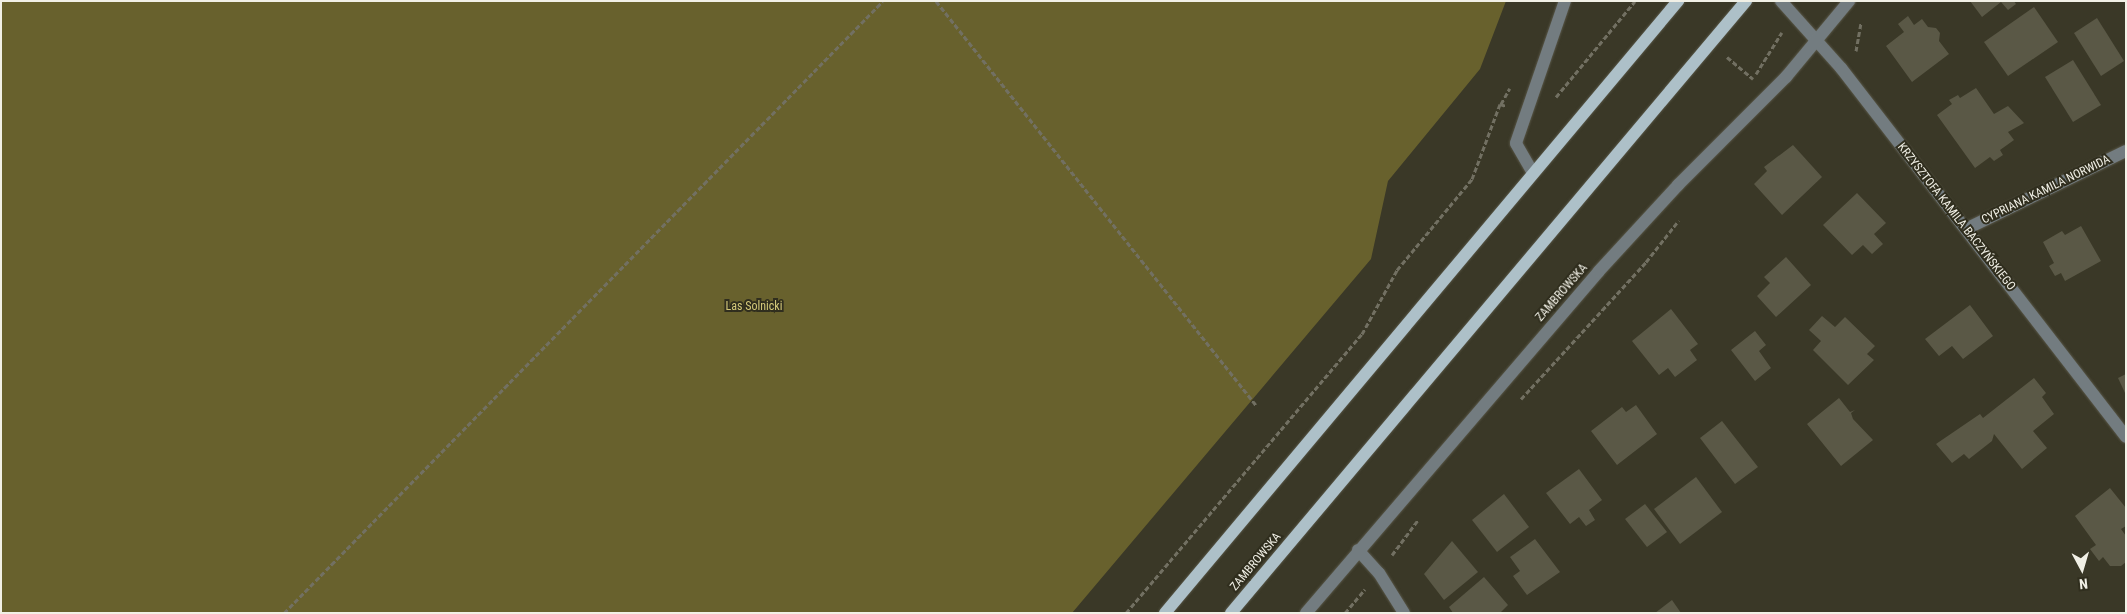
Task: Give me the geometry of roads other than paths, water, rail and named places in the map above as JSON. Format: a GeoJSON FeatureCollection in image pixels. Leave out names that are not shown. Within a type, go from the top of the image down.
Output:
{"type":"FeatureCollection","features":[{"type":"Feature","properties":{"kind":"main road"},"geometry":{"type":"LineString","coordinates":[[1165,613],[1678,1]]}},
{"type":"Feature","properties":{"kind":"main road","name":"ZAMBROWSKA"},"geometry":{"type":"LineString","coordinates":[[1231,613],[1746,1]]}},
{"type":"Feature","properties":{"kind":"street"},"geometry":{"type":"LineString","coordinates":[[1532,173],[1516,143],[1565,1]]}},
{"type":"Feature","properties":{"kind":"street","name":"KRZYSZTOFA KAMILA BACZYŃSKIEGO"},"geometry":{"type":"LineString","coordinates":[[1781,1],[1817,38],[2126,437]]}},
{"type":"Feature","properties":{"kind":"street","name":"ZAMBROWSKA"},"geometry":{"type":"LineString","coordinates":[[1306,613],[1599,271],[1678,185],[1786,77],[1849,1]]}},
{"type":"Feature","properties":{"kind":"street","name":"CYPRIANA KAMILA NORWIDA"},"geometry":{"type":"LineString","coordinates":[[1966,229],[2126,151]]}},
{"type":"Feature","properties":{"kind":"street"},"geometry":{"type":"LineString","coordinates":[[1358,550],[1379,573],[1404,613]]}},
{"type":"Feature","properties":{"kind":"park label","name":"Las Solnicki"},"geometry":{"type":"Point","coordinates":[754,307]}}]}
